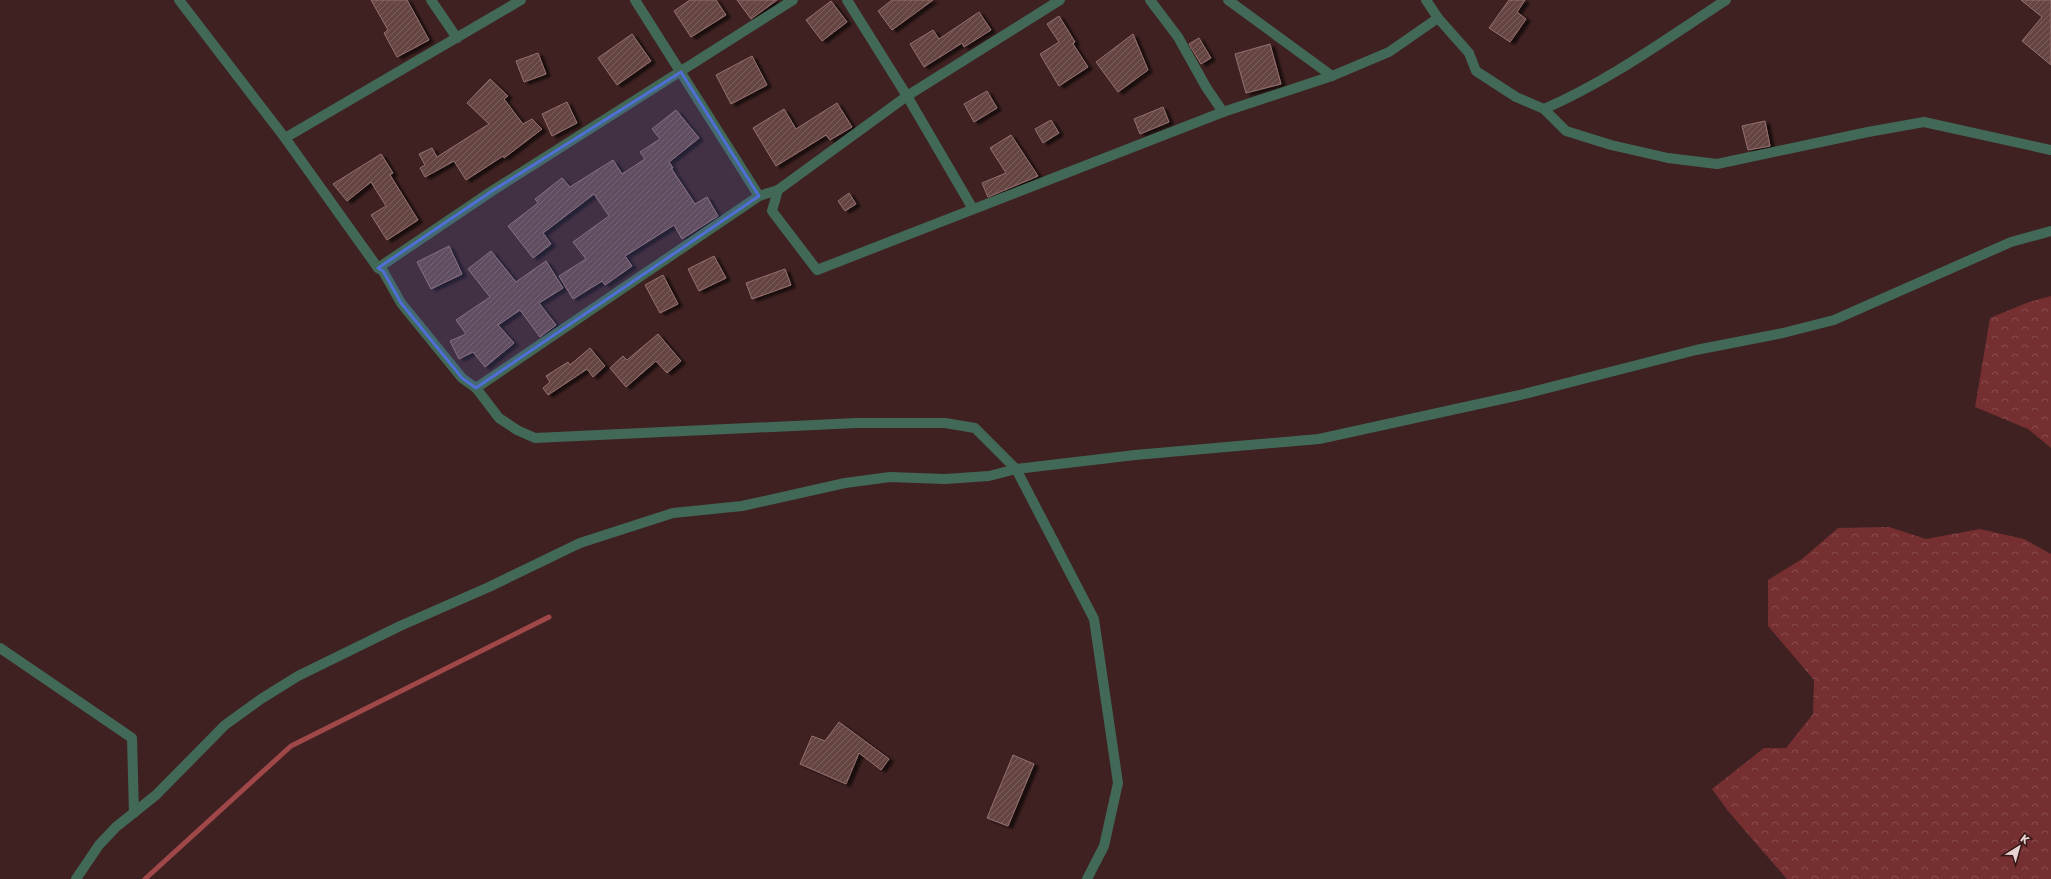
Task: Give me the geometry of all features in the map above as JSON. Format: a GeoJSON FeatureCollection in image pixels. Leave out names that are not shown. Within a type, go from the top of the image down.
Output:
{"type":"FeatureCollection","features":[{"type":"Feature","properties":{"kind":"street"},"geometry":{"type":"LineString","coordinates":[[179,0],[285,138],[378,268],[383,271],[401,303],[462,378],[476,388],[499,418],[518,430],[535,438],[594,434],[856,423],[945,423],[976,428],[1016,469],[1094,619],[1118,783],[1104,846],[1087,879]]}},
{"type":"Feature","properties":{"kind":"street"},"geometry":{"type":"LineString","coordinates":[[431,0],[457,38]]}},
{"type":"Feature","properties":{"kind":"street"},"geometry":{"type":"LineString","coordinates":[[285,138],[521,0]]}},
{"type":"Feature","properties":{"kind":"street"},"geometry":{"type":"LineString","coordinates":[[635,0],[759,196]]}},
{"type":"Feature","properties":{"kind":"street"},"geometry":{"type":"LineString","coordinates":[[378,268],[492,191],[793,0]]}},
{"type":"Feature","properties":{"kind":"street"},"geometry":{"type":"LineString","coordinates":[[847,0],[907,96],[973,209]]}},
{"type":"Feature","properties":{"kind":"street"},"geometry":{"type":"LineString","coordinates":[[476,388],[759,196],[778,190],[907,96],[1060,0]]}},
{"type":"Feature","properties":{"kind":"street"},"geometry":{"type":"LineString","coordinates":[[1150,0],[1178,37],[1206,87],[1223,112]]}},
{"type":"Feature","properties":{"kind":"street"},"geometry":{"type":"LineString","coordinates":[[1228,0],[1332,76]]}},
{"type":"Feature","properties":{"kind":"street"},"geometry":{"type":"LineString","coordinates":[[1426,0],[1438,18],[1469,53],[1476,71],[1516,97],[1544,109],[1566,131],[1611,145],[1668,158],[1717,164],[1860,133],[1924,122],[2051,150]]}},
{"type":"Feature","properties":{"kind":"street"},"geometry":{"type":"LineString","coordinates":[[1544,109],[1579,94],[1643,55],[1726,0]]}},
{"type":"Feature","properties":{"kind":"street"},"geometry":{"type":"LineString","coordinates":[[778,190],[772,211],[817,270],[1223,112],[1332,76],[1389,52],[1438,18]]}},
{"type":"Feature","properties":{"kind":"street"},"geometry":{"type":"LineString","coordinates":[[76,879],[99,845],[116,827],[134,813],[225,725],[262,699],[298,676],[400,626],[489,587],[580,543],[672,513],[742,506],[845,483],[890,477],[945,479],[989,476],[1016,469],[1135,455],[1320,439],[1520,395],[1696,350],[1783,333],[1834,320],[2011,242],[2051,231]]}},
{"type":"Feature","properties":{"kind":"street"},"geometry":{"type":"LineString","coordinates":[[0,648],[132,738],[134,813]]}},
{"type":"Feature","properties":{"kind":"highlighted area"},"geometry":{"type":"Polygon","coordinates":[[[681,72],[759,196],[476,388],[462,378],[401,303],[383,271],[378,268],[492,191],[681,72]]]}},
{"type":"Feature","properties":{"kind":"green space"},"geometry":{"type":"Polygon","coordinates":[[[2051,296],[2051,448],[2028,429],[1975,407],[1990,318],[2029,302],[2051,296]]]}},
{"type":"Feature","properties":{"kind":"green space"},"geometry":{"type":"Polygon","coordinates":[[[1889,527],[1926,539],[1980,529],[2024,539],[2051,554],[2051,879],[1787,879],[1728,811],[1712,789],[1764,748],[1786,748],[1813,714],[1814,680],[1768,626],[1768,580],[1802,559],[1838,528],[1889,527]]]}},
{"type":"Feature","properties":{"kind":"building"},"geometry":{"type":"Polygon","coordinates":[[[371,0],[407,0],[429,40],[397,57],[384,33],[388,30],[371,0]]]}},
{"type":"Feature","properties":{"kind":"building"},"geometry":{"type":"Polygon","coordinates":[[[690,0],[716,0],[726,15],[691,37],[674,11],[690,0]]]}},
{"type":"Feature","properties":{"kind":"building"},"geometry":{"type":"Polygon","coordinates":[[[737,0],[777,0],[751,19],[737,0]]]}},
{"type":"Feature","properties":{"kind":"building"},"geometry":{"type":"Polygon","coordinates":[[[892,0],[933,0],[892,30],[878,11],[892,0]]]}},
{"type":"Feature","properties":{"kind":"building"},"geometry":{"type":"Polygon","coordinates":[[[1509,0],[1525,0],[1517,12],[1526,19],[1510,42],[1489,28],[1509,0]]]}},
{"type":"Feature","properties":{"kind":"building"},"geometry":{"type":"Polygon","coordinates":[[[2021,0],[2051,0],[2051,65],[2022,41],[2042,17],[2021,0]]]}},
{"type":"Feature","properties":{"kind":"building"},"geometry":{"type":"Polygon","coordinates":[[[831,1],[847,22],[822,41],[806,20],[831,1]]]}},
{"type":"Feature","properties":{"kind":"building"},"geometry":{"type":"Polygon","coordinates":[[[979,12],[991,30],[964,47],[962,43],[924,67],[910,44],[933,30],[939,39],[979,12]]]}},
{"type":"Feature","properties":{"kind":"building"},"geometry":{"type":"Polygon","coordinates":[[[1059,16],[1075,42],[1073,44],[1088,67],[1059,86],[1040,54],[1059,42],[1047,24],[1059,16]]]}},
{"type":"Feature","properties":{"kind":"building"},"geometry":{"type":"Polygon","coordinates":[[[632,34],[651,61],[617,85],[598,58],[632,34]]]}},
{"type":"Feature","properties":{"kind":"building"},"geometry":{"type":"Polygon","coordinates":[[[1133,34],[1148,70],[1118,92],[1096,62],[1133,34]]]}},
{"type":"Feature","properties":{"kind":"building"},"geometry":{"type":"Polygon","coordinates":[[[1199,38],[1211,58],[1201,64],[1189,44],[1199,38]]]}},
{"type":"Feature","properties":{"kind":"building"},"geometry":{"type":"Polygon","coordinates":[[[1270,44],[1281,84],[1246,93],[1235,54],[1270,44]]]}},
{"type":"Feature","properties":{"kind":"building"},"geometry":{"type":"Polygon","coordinates":[[[538,53],[546,74],[524,82],[516,61],[538,53]]]}},
{"type":"Feature","properties":{"kind":"building"},"geometry":{"type":"Polygon","coordinates":[[[752,56],[767,85],[731,104],[716,75],[752,56]]]}},
{"type":"Feature","properties":{"kind":"building"},"geometry":{"type":"Polygon","coordinates":[[[490,79],[508,96],[504,99],[523,124],[532,119],[542,129],[504,158],[503,156],[466,180],[454,161],[425,177],[420,168],[425,165],[419,154],[432,148],[437,157],[489,124],[467,103],[490,79]]]}},
{"type":"Feature","properties":{"kind":"building"},"geometry":{"type":"Polygon","coordinates":[[[987,91],[997,108],[974,122],[964,104],[987,91]]]}},
{"type":"Feature","properties":{"kind":"building"},"geometry":{"type":"Polygon","coordinates":[[[567,102],[577,123],[552,136],[542,114],[567,102]]]}},
{"type":"Feature","properties":{"kind":"building"},"geometry":{"type":"Polygon","coordinates":[[[837,103],[852,127],[830,140],[826,135],[776,166],[753,128],[784,109],[796,129],[837,103]]]}},
{"type":"Feature","properties":{"kind":"building"},"geometry":{"type":"Polygon","coordinates":[[[1163,107],[1169,122],[1140,134],[1134,119],[1163,107]]]}},
{"type":"Feature","properties":{"kind":"building"},"geometry":{"type":"Polygon","coordinates":[[[676,110],[699,138],[669,162],[673,168],[671,168],[695,204],[707,197],[718,216],[682,239],[674,225],[625,256],[632,266],[605,285],[602,281],[573,299],[559,276],[586,259],[573,242],[609,216],[594,194],[543,233],[551,244],[533,258],[508,226],[538,203],[535,199],[562,178],[570,187],[613,160],[622,174],[645,159],[640,152],[660,139],[652,129],[676,110]]]}},
{"type":"Feature","properties":{"kind":"building"},"geometry":{"type":"Polygon","coordinates":[[[1051,120],[1059,133],[1043,143],[1035,129],[1051,120]]]}},
{"type":"Feature","properties":{"kind":"building"},"geometry":{"type":"Polygon","coordinates":[[[1765,121],[1770,146],[1748,150],[1742,126],[1765,121]]]}},
{"type":"Feature","properties":{"kind":"building"},"geometry":{"type":"Polygon","coordinates":[[[1011,135],[1038,176],[988,197],[982,183],[1006,173],[990,148],[1011,135]]]}},
{"type":"Feature","properties":{"kind":"building"},"geometry":{"type":"Polygon","coordinates":[[[381,154],[393,173],[390,175],[418,220],[387,240],[371,215],[386,206],[371,182],[347,201],[333,184],[381,154]]]}},
{"type":"Feature","properties":{"kind":"building"},"geometry":{"type":"Polygon","coordinates":[[[849,193],[856,204],[845,211],[838,201],[849,193]]]}},
{"type":"Feature","properties":{"kind":"building"},"geometry":{"type":"Polygon","coordinates":[[[449,246],[462,274],[431,289],[417,262],[449,246]]]}},
{"type":"Feature","properties":{"kind":"building"},"geometry":{"type":"Polygon","coordinates":[[[491,251],[516,282],[546,261],[563,288],[539,303],[556,325],[540,337],[520,310],[498,325],[514,343],[485,367],[473,352],[459,359],[450,341],[466,334],[456,320],[490,297],[468,269],[491,251]]]}},
{"type":"Feature","properties":{"kind":"building"},"geometry":{"type":"Polygon","coordinates":[[[714,256],[726,278],[699,291],[688,269],[714,256]]]}},
{"type":"Feature","properties":{"kind":"building"},"geometry":{"type":"Polygon","coordinates":[[[785,269],[791,285],[752,299],[746,283],[785,269]]]}},
{"type":"Feature","properties":{"kind":"building"},"geometry":{"type":"Polygon","coordinates":[[[663,275],[678,304],[660,313],[645,285],[663,275]]]}},
{"type":"Feature","properties":{"kind":"building"},"geometry":{"type":"Polygon","coordinates":[[[658,334],[681,361],[667,373],[656,361],[626,387],[610,368],[623,356],[627,360],[658,334]]]}},
{"type":"Feature","properties":{"kind":"building"},"geometry":{"type":"Polygon","coordinates":[[[590,348],[605,366],[593,377],[587,369],[548,395],[543,388],[550,382],[546,376],[568,362],[570,365],[590,348]]]}},
{"type":"Feature","properties":{"kind":"building"},"geometry":{"type":"Polygon","coordinates":[[[839,722],[889,759],[881,770],[859,753],[846,784],[800,764],[812,736],[825,741],[839,722]]]}},
{"type":"Feature","properties":{"kind":"building"},"geometry":{"type":"Polygon","coordinates":[[[1013,755],[1034,764],[1008,826],[987,818],[1013,755]]]}},
{"type":"Feature","properties":{"kind":"waterway"},"geometry":{"type":"LineString","coordinates":[[145,879],[291,746],[549,617]]}}]}
